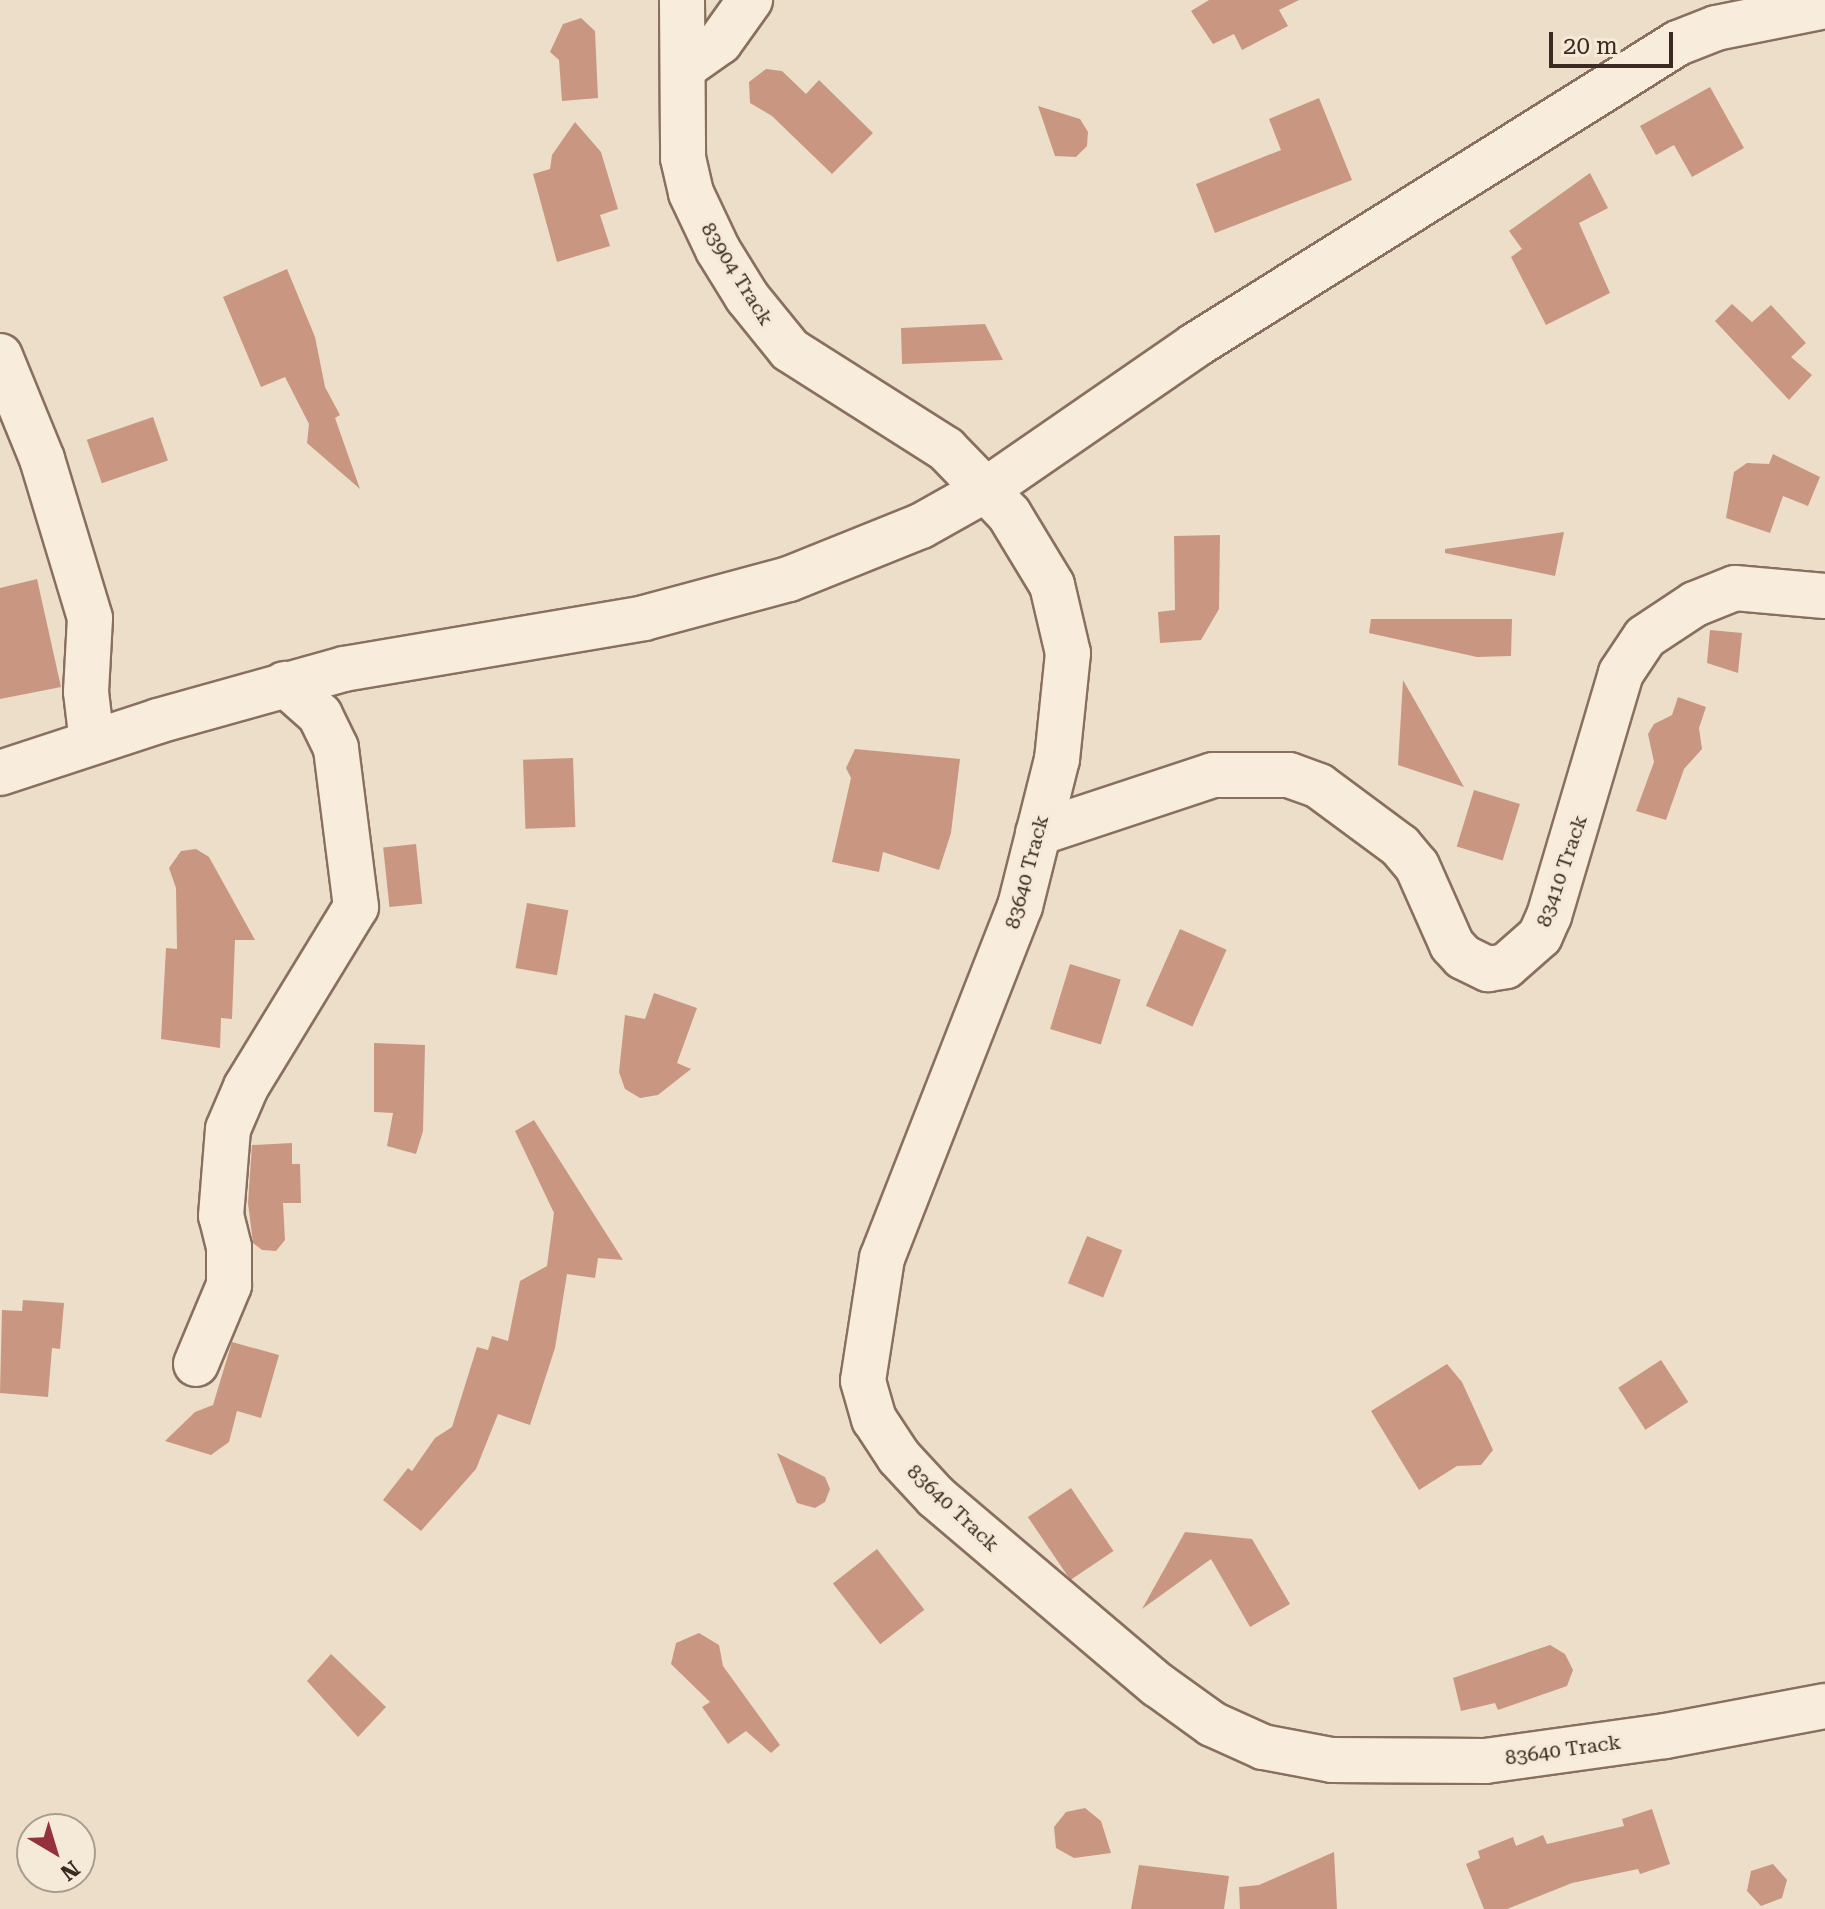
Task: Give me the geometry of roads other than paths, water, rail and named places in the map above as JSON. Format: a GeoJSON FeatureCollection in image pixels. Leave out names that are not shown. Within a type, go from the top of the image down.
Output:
{"type":"FeatureCollection","features":[{"type":"Feature","properties":{"kind":"street","name":"83904 Track"},"geometry":{"type":"LineString","coordinates":[[682,0],[683,158],[691,193],[747,297],[790,350],[946,449],[987,489]]}},
{"type":"Feature","properties":{"kind":"street"},"geometry":{"type":"LineString","coordinates":[[683,68],[720,42],[750,0]]}},
{"type":"Feature","properties":{"kind":"street"},"geometry":{"type":"LineString","coordinates":[[0,773],[92,742],[344,669],[644,618],[775,583],[921,526],[987,489],[1194,346],[1678,43],[1732,24],[1825,6]]}},
{"type":"Feature","properties":{"kind":"street"},"geometry":{"type":"LineString","coordinates":[[0,356],[42,459],[90,618],[86,692],[92,742]]}},
{"type":"Feature","properties":{"kind":"street","name":"83640 Track"},"geometry":{"type":"LineString","coordinates":[[987,489],[1009,514],[1052,585],[1068,653],[1057,759],[1020,906],[984,1010],[882,1258],[863,1381],[874,1419],[908,1467],[936,1497],[1158,1685],[1212,1724],[1263,1747],[1332,1760],[1485,1761],[1665,1736],[1825,1706]]}},
{"type":"Feature","properties":{"kind":"street","name":"83410 Track"},"geometry":{"type":"LineString","coordinates":[[1038,833],[1213,775],[1289,775],[1319,786],[1400,846],[1417,866],[1442,925],[1463,957],[1488,969],[1506,966],[1540,936],[1549,916],[1603,747],[1621,673],[1645,637],[1695,604],[1735,588],[1825,596]]}},
{"type":"Feature","properties":{"kind":"street"},"geometry":{"type":"LineString","coordinates":[[196,1364],[231,1269],[221,1216],[228,1129],[246,1087],[356,907],[336,748],[320,715],[285,684]]}}]}
